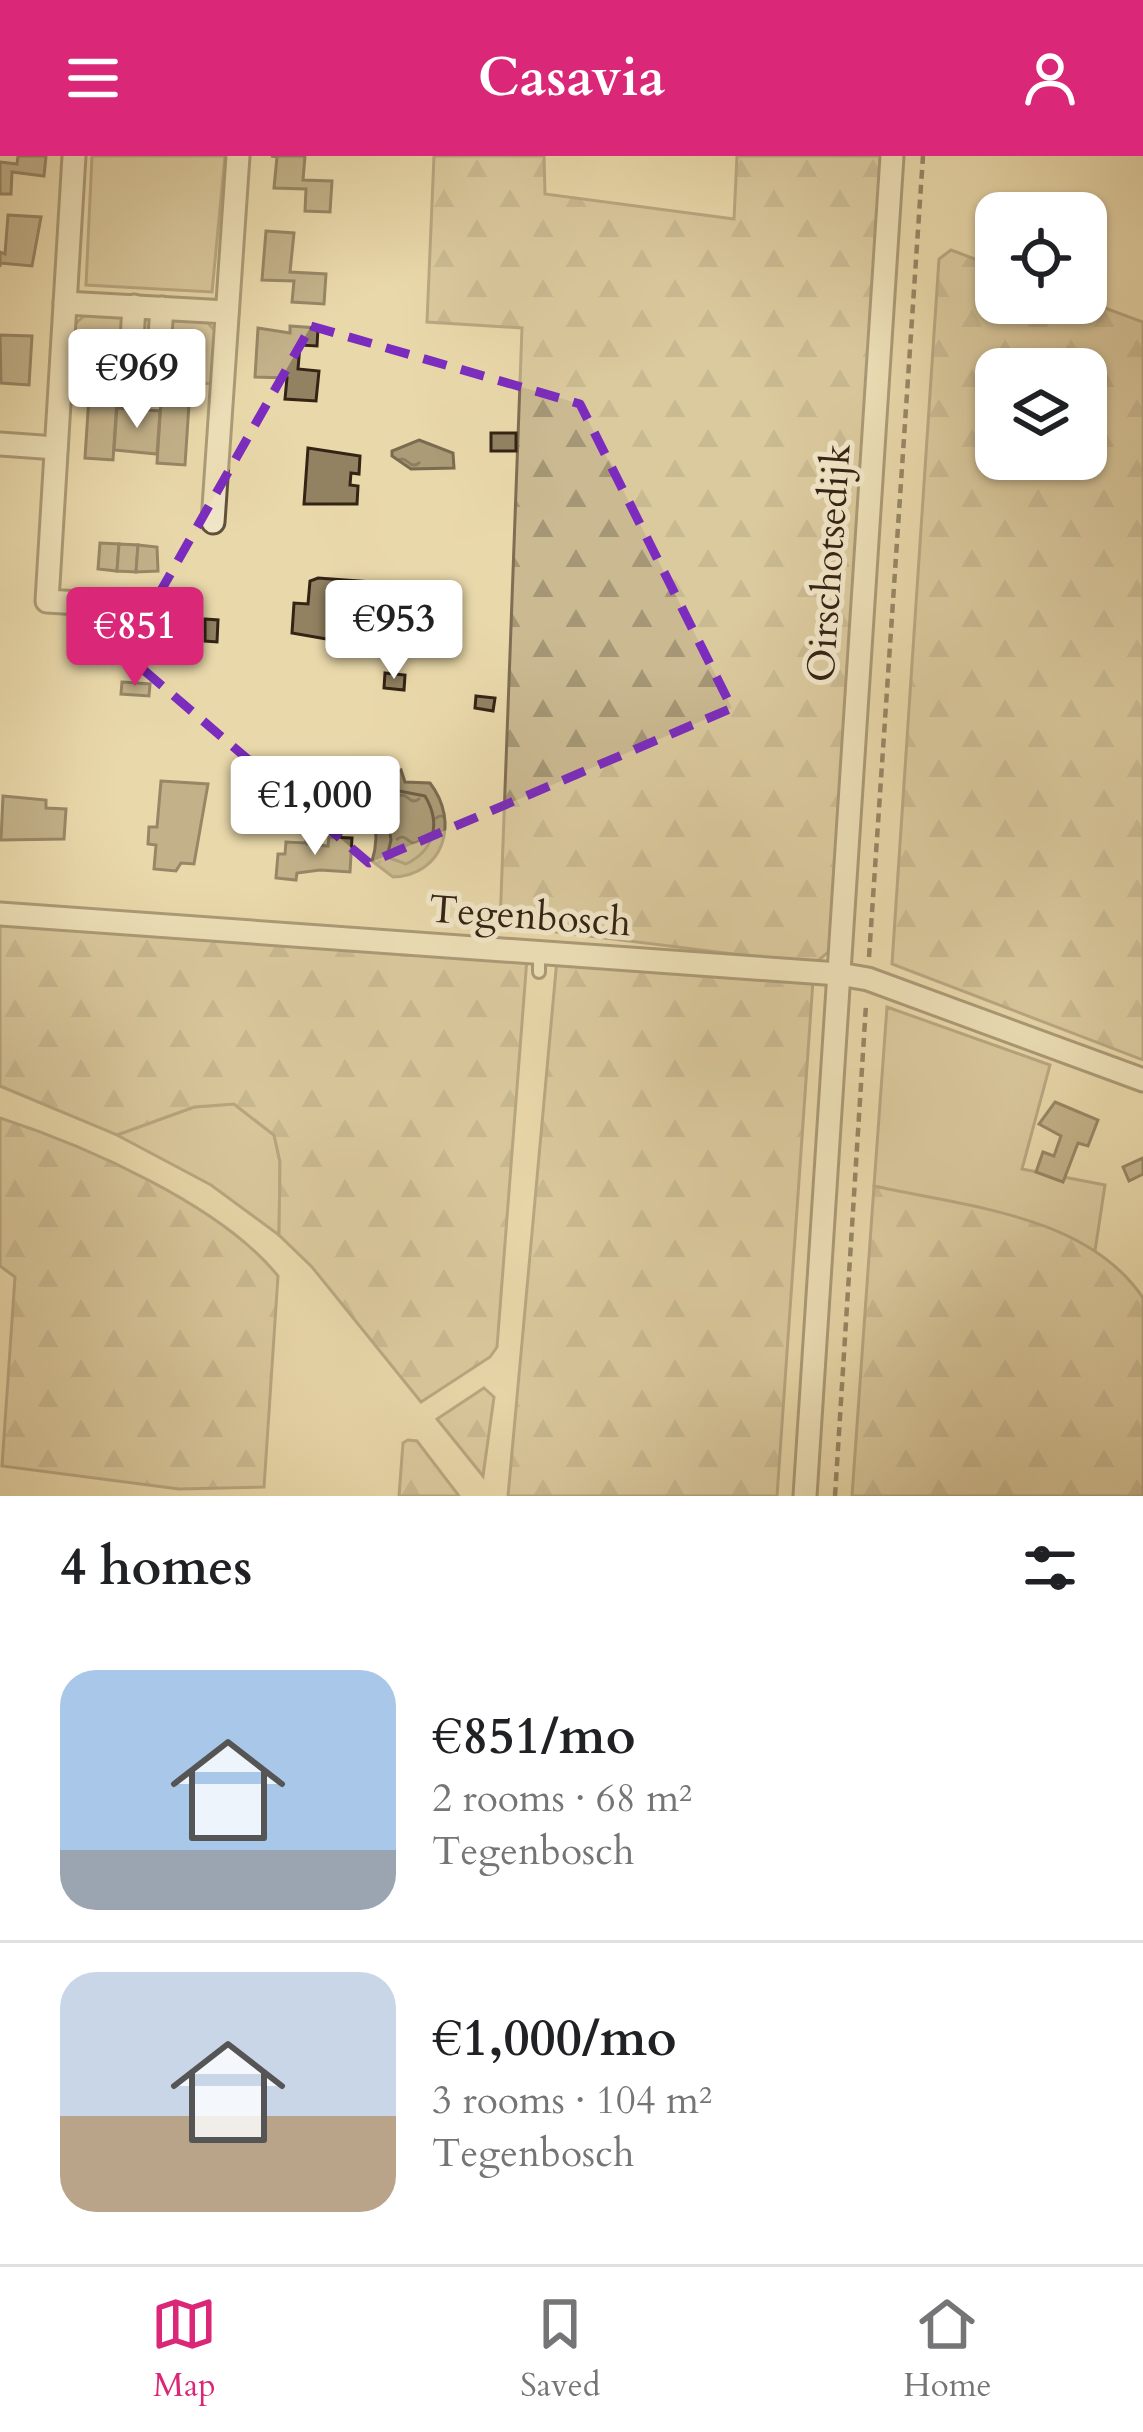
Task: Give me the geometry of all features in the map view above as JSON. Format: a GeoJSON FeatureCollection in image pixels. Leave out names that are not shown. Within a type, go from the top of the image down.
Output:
{"type":"FeatureCollection","features":[{"type":"Feature","properties":{"kind":"street"},"geometry":{"type":"LineString","coordinates":[[74,156],[47,602],[128,605]]}},
{"type":"Feature","properties":{"kind":"street"},"geometry":{"type":"LineString","coordinates":[[213,522],[238,156]]}},
{"type":"Feature","properties":{"kind":"street","name":"Oirschotsedijk"},"geometry":{"type":"LineString","coordinates":[[805,1496],[892,156]]}},
{"type":"Feature","properties":{"kind":"street"},"geometry":{"type":"LineString","coordinates":[[65,303],[227,312]]}},
{"type":"Feature","properties":{"kind":"street"},"geometry":{"type":"LineString","coordinates":[[134,307],[130,374],[158,376],[161,308]]}},
{"type":"Feature","properties":{"kind":"street"},"geometry":{"type":"LineString","coordinates":[[0,444],[56,448]]}},
{"type":"Feature","properties":{"kind":"street","name":"Tegenbosch"},"geometry":{"type":"LineString","coordinates":[[0,914],[539,962],[839,974]]}},
{"type":"Feature","properties":{"kind":"street"},"geometry":{"type":"LineString","coordinates":[[839,974],[868,979],[1143,1080]]}},
{"type":"Feature","properties":{"kind":"path"},"geometry":{"type":"LineString","coordinates":[[835,1496],[923,156]]}},
{"type":"Feature","properties":{"kind":"highlighted area"},"geometry":{"type":"Polygon","coordinates":[[[311,326],[580,404],[732,708],[369,863],[125,654],[311,326]]]}},
{"type":"Feature","properties":{"kind":"green space"},"geometry":{"type":"Polygon","coordinates":[[[92,156],[225,156],[212,292],[86,285],[92,156]]]}},
{"type":"Feature","properties":{"kind":"green space"},"geometry":{"type":"Polygon","coordinates":[[[434,156],[544,156],[545,194],[734,219],[737,156],[883,156],[832,949],[814,964],[500,925],[522,328],[427,322],[434,156]]]}},
{"type":"Feature","properties":{"kind":"green space"},"geometry":{"type":"Polygon","coordinates":[[[951,250],[975,259],[975,324],[1107,324],[1107,309],[1143,322],[1143,1060],[892,964],[939,259],[951,250]]]}},
{"type":"Feature","properties":{"kind":"green space"},"geometry":{"type":"Polygon","coordinates":[[[85,315],[117,315],[126,323],[123,377],[69,374],[73,326],[85,315]]]}},
{"type":"Feature","properties":{"kind":"green space"},"geometry":{"type":"Polygon","coordinates":[[[175,319],[206,321],[218,334],[216,384],[163,381],[166,326],[175,319]]]}},
{"type":"Feature","properties":{"kind":"green space"},"geometry":{"type":"Polygon","coordinates":[[[0,920],[527,958],[497,1347],[490,1357],[421,1402],[312,1267],[279,1235],[280,1162],[274,1135],[234,1104],[194,1107],[117,1135],[0,1086],[0,920]]]}},
{"type":"Feature","properties":{"kind":"green space"},"geometry":{"type":"Polygon","coordinates":[[[557,959],[813,980],[777,1496],[508,1496],[557,959]]]}},
{"type":"Feature","properties":{"kind":"green space"},"geometry":{"type":"Polygon","coordinates":[[[887,1007],[1050,1065],[1022,1169],[1105,1185],[1095,1251],[1009,1217],[874,1186],[887,1007]]]}},
{"type":"Feature","properties":{"kind":"green space"},"geometry":{"type":"Polygon","coordinates":[[[234,1104],[274,1135],[280,1162],[279,1235],[211,1185],[117,1135],[194,1107],[234,1104]]]}},
{"type":"Feature","properties":{"kind":"green space"},"geometry":{"type":"Polygon","coordinates":[[[0,1118],[111,1162],[188,1202],[223,1225],[278,1276],[264,1487],[179,1489],[2,1466],[15,1277],[0,1266],[0,1118]]]}},
{"type":"Feature","properties":{"kind":"green space"},"geometry":{"type":"Polygon","coordinates":[[[874,1186],[1022,1218],[1090,1248],[1119,1270],[1143,1298],[1143,1496],[852,1496],[874,1186]]]}},
{"type":"Feature","properties":{"kind":"green space"},"geometry":{"type":"Polygon","coordinates":[[[484,1388],[494,1397],[483,1476],[437,1419],[484,1388]]]}},
{"type":"Feature","properties":{"kind":"green space"},"geometry":{"type":"Polygon","coordinates":[[[417,1441],[459,1496],[399,1496],[403,1443],[417,1441]]]}},
{"type":"Feature","properties":{"kind":"water"},"geometry":{"type":"Polygon","coordinates":[[[419,440],[453,453],[454,468],[411,469],[392,456],[392,451],[419,440]]]}},
{"type":"Feature","properties":{"kind":"water"},"geometry":{"type":"Polygon","coordinates":[[[401,770],[405,782],[430,783],[439,798],[445,829],[442,844],[425,867],[393,877],[372,861],[375,800],[387,780],[401,770]]]}},
{"type":"Feature","properties":{"kind":"building"},"geometry":{"type":"Polygon","coordinates":[[[18,156],[46,156],[44,176],[12,172],[11,194],[0,194],[0,162],[17,164],[18,156]]]}},
{"type":"Feature","properties":{"kind":"building"},"geometry":{"type":"Polygon","coordinates":[[[271,156],[305,156],[303,180],[332,181],[330,212],[305,211],[306,189],[274,188],[277,157],[271,156]]]}},
{"type":"Feature","properties":{"kind":"building"},"geometry":{"type":"Polygon","coordinates":[[[8,215],[41,217],[32,266],[0,263],[8,215]]]}},
{"type":"Feature","properties":{"kind":"building"},"geometry":{"type":"Polygon","coordinates":[[[266,231],[294,233],[290,272],[326,274],[324,304],[292,302],[294,281],[262,280],[266,231]]]}},
{"type":"Feature","properties":{"kind":"building"},"geometry":{"type":"Polygon","coordinates":[[[290,326],[318,328],[317,346],[300,345],[298,369],[319,371],[316,401],[285,399],[287,378],[255,377],[258,328],[290,333],[290,326]]]}},
{"type":"Feature","properties":{"kind":"building"},"geometry":{"type":"Polygon","coordinates":[[[0,335],[32,336],[29,385],[1,383],[0,335]]]}},
{"type":"Feature","properties":{"kind":"building"},"geometry":{"type":"Polygon","coordinates":[[[89,396],[117,398],[113,460],[85,458],[89,396]]]}},
{"type":"Feature","properties":{"kind":"building"},"geometry":{"type":"Polygon","coordinates":[[[161,401],[189,404],[185,465],[157,463],[161,401]]]}},
{"type":"Feature","properties":{"kind":"building"},"geometry":{"type":"Polygon","coordinates":[[[117,408],[160,411],[157,454],[114,450],[117,408]]]}},
{"type":"Feature","properties":{"kind":"building"},"geometry":{"type":"Polygon","coordinates":[[[491,433],[516,433],[516,451],[491,451],[491,433]]]}},
{"type":"Feature","properties":{"kind":"building"},"geometry":{"type":"Polygon","coordinates":[[[308,448],[360,456],[359,474],[351,473],[350,485],[358,486],[357,504],[304,504],[308,448]]]}},
{"type":"Feature","properties":{"kind":"building"},"geometry":{"type":"Polygon","coordinates":[[[100,543],[119,544],[117,571],[98,569],[100,543]]]}},
{"type":"Feature","properties":{"kind":"building"},"geometry":{"type":"Polygon","coordinates":[[[119,544],[138,545],[136,572],[117,571],[119,544]]]}},
{"type":"Feature","properties":{"kind":"building"},"geometry":{"type":"Polygon","coordinates":[[[138,545],[157,547],[158,571],[136,572],[138,545]]]}},
{"type":"Feature","properties":{"kind":"building"},"geometry":{"type":"Polygon","coordinates":[[[310,581],[371,582],[369,610],[343,608],[338,641],[292,633],[294,603],[308,604],[310,581]]]}},
{"type":"Feature","properties":{"kind":"building"},"geometry":{"type":"Polygon","coordinates":[[[205,619],[218,620],[217,642],[205,641],[205,619]]]}},
{"type":"Feature","properties":{"kind":"building"},"geometry":{"type":"Polygon","coordinates":[[[385,673],[405,675],[404,690],[384,688],[385,673]]]}},
{"type":"Feature","properties":{"kind":"building"},"geometry":{"type":"Polygon","coordinates":[[[122,682],[150,684],[149,696],[121,694],[122,682]]]}},
{"type":"Feature","properties":{"kind":"building"},"geometry":{"type":"Polygon","coordinates":[[[476,696],[495,698],[493,711],[475,708],[476,696]]]}},
{"type":"Feature","properties":{"kind":"building"},"geometry":{"type":"Polygon","coordinates":[[[161,781],[208,784],[194,864],[181,863],[176,871],[154,869],[156,845],[148,844],[149,827],[157,827],[161,781]]]}},
{"type":"Feature","properties":{"kind":"building"},"geometry":{"type":"Polygon","coordinates":[[[3,796],[46,800],[46,808],[66,809],[64,839],[1,840],[3,796]]]}},
{"type":"Feature","properties":{"kind":"building"},"geometry":{"type":"Polygon","coordinates":[[[306,835],[307,844],[328,846],[329,837],[352,838],[350,872],[320,870],[297,873],[296,880],[276,878],[278,854],[285,854],[286,842],[306,843],[306,835]]]}},
{"type":"Feature","properties":{"kind":"building"},"geometry":{"type":"Polygon","coordinates":[[[1055,1102],[1098,1120],[1088,1146],[1078,1143],[1063,1182],[1036,1172],[1043,1152],[1054,1156],[1061,1136],[1039,1124],[1055,1102]]]}},
{"type":"Feature","properties":{"kind":"building"},"geometry":{"type":"Polygon","coordinates":[[[1143,1158],[1143,1174],[1129,1181],[1123,1167],[1143,1158]]]}}]}
